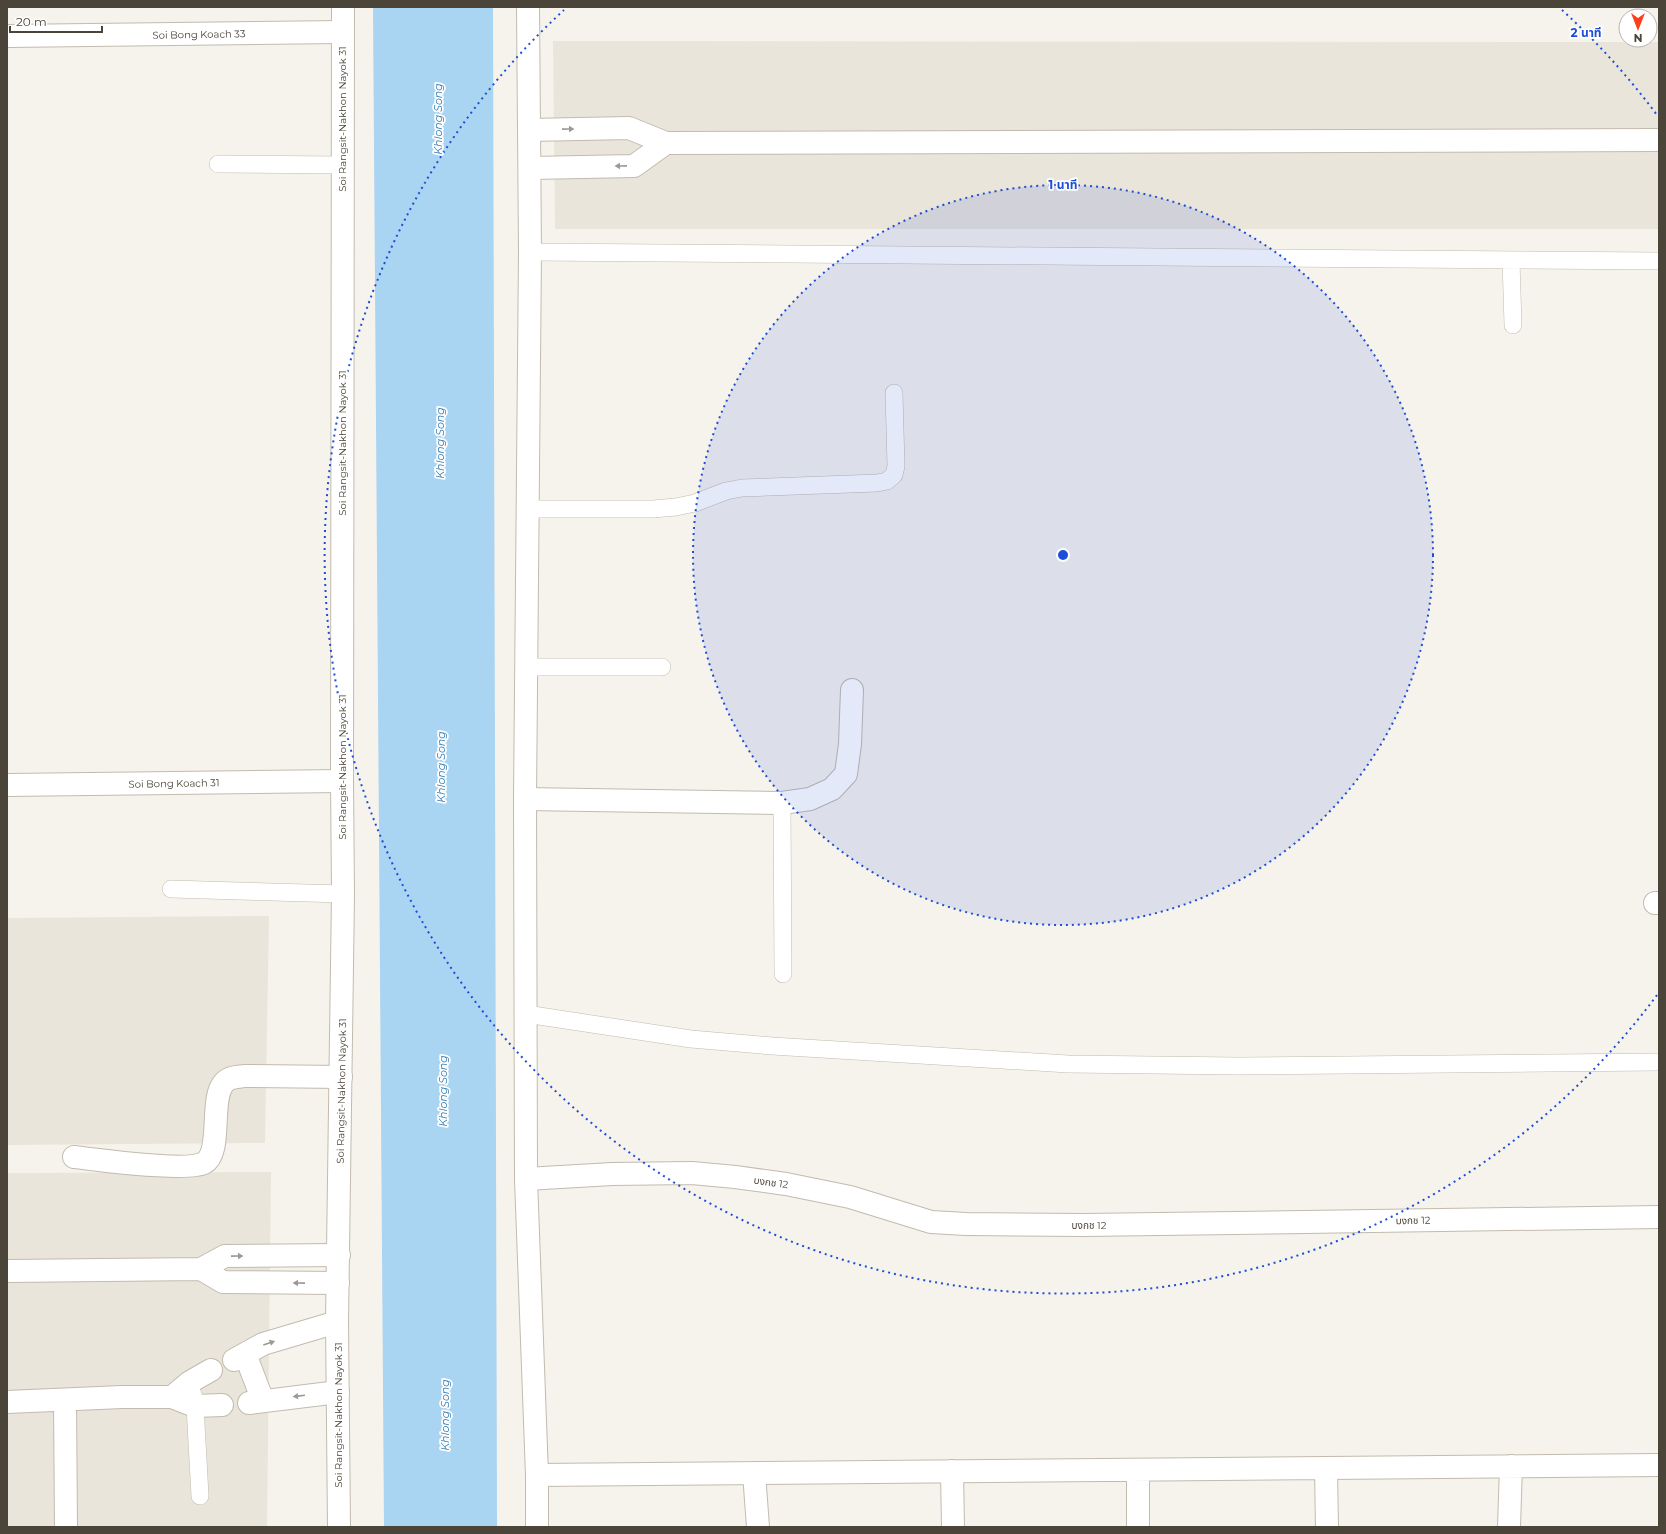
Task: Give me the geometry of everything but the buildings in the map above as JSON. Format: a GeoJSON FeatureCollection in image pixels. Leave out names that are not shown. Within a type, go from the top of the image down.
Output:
{"type":"FeatureCollection","features":[{"type":"Feature","properties":{"kind":"street","name":"Soi Rangsit-Nakhon Nayok 31"},"geometry":{"type":"LineString","coordinates":[[339,1527],[337,1322],[343,894],[343,7]]}},
{"type":"Feature","properties":{"kind":"street"},"geometry":{"type":"LineString","coordinates":[[528,7],[530,252],[525,799],[526,1179],[537,1475],[537,1527]]}},
{"type":"Feature","properties":{"kind":"street","name":"Soi Bong Koach 33"},"geometry":{"type":"LineString","coordinates":[[7,36],[343,32]]}},
{"type":"Feature","properties":{"kind":"street"},"geometry":{"type":"LineString","coordinates":[[529,130],[629,128],[666,143],[1659,140]]}},
{"type":"Feature","properties":{"kind":"street"},"geometry":{"type":"LineString","coordinates":[[530,168],[634,166],[666,143]]}},
{"type":"Feature","properties":{"kind":"street"},"geometry":{"type":"LineString","coordinates":[[525,799],[782,803],[810,799],[832,790],[846,774],[850,744],[852,690]]}},
{"type":"Feature","properties":{"kind":"street","name":"Soi Bong Koach 31"},"geometry":{"type":"LineString","coordinates":[[7,785],[342,781]]}},
{"type":"Feature","properties":{"kind":"street"},"geometry":{"type":"LineString","coordinates":[[74,1157],[128,1163],[184,1166],[204,1163],[213,1152],[218,1097],[221,1086],[229,1079],[244,1076],[341,1077]]}},
{"type":"Feature","properties":{"kind":"street","name":"บงกช 12"},"geometry":{"type":"LineString","coordinates":[[526,1179],[612,1174],[692,1173],[734,1177],[786,1184],[850,1196],[931,1222],[966,1224],[1084,1225],[1659,1217]]}},
{"type":"Feature","properties":{"kind":"street"},"geometry":{"type":"LineString","coordinates":[[7,1271],[201,1269],[225,1256],[339,1255]]}},
{"type":"Feature","properties":{"kind":"street"},"geometry":{"type":"LineString","coordinates":[[201,1269],[223,1282],[338,1283]]}},
{"type":"Feature","properties":{"kind":"street"},"geometry":{"type":"LineString","coordinates":[[337,1322],[263,1344],[240,1357],[256,1402],[338,1392]]}},
{"type":"Feature","properties":{"kind":"street"},"geometry":{"type":"LineString","coordinates":[[172,1397],[190,1382],[211,1370]]}},
{"type":"Feature","properties":{"kind":"street"},"geometry":{"type":"LineString","coordinates":[[7,1402],[122,1397],[172,1397],[195,1406],[222,1405]]}},
{"type":"Feature","properties":{"kind":"street"},"geometry":{"type":"LineString","coordinates":[[65,1400],[66,1527]]}},
{"type":"Feature","properties":{"kind":"street"},"geometry":{"type":"LineString","coordinates":[[537,1475],[1659,1465]]}},
{"type":"Feature","properties":{"kind":"street"},"geometry":{"type":"LineString","coordinates":[[1509,1527],[1511,1466]]}},
{"type":"Feature","properties":{"kind":"street"},"geometry":{"type":"LineString","coordinates":[[1326,1468],[1327,1527]]}},
{"type":"Feature","properties":{"kind":"street"},"geometry":{"type":"LineString","coordinates":[[1138,1470],[1138,1527]]}},
{"type":"Feature","properties":{"kind":"street"},"geometry":{"type":"LineString","coordinates":[[952,1471],[953,1527]]}},
{"type":"Feature","properties":{"kind":"street"},"geometry":{"type":"LineString","coordinates":[[754,1473],[758,1527]]}},
{"type":"Feature","properties":{"kind":"lane"},"geometry":{"type":"LineString","coordinates":[[218,164],[342,165]]}},
{"type":"Feature","properties":{"kind":"lane"},"geometry":{"type":"LineString","coordinates":[[530,252],[1659,261]]}},
{"type":"Feature","properties":{"kind":"lane"},"geometry":{"type":"LineString","coordinates":[[1511,260],[1513,325]]}},
{"type":"Feature","properties":{"kind":"lane"},"geometry":{"type":"LineString","coordinates":[[528,509],[653,509],[695,503],[726,491],[742,488],[877,483],[887,481],[894,475],[896,466],[894,393]]}},
{"type":"Feature","properties":{"kind":"lane"},"geometry":{"type":"LineString","coordinates":[[526,667],[662,667]]}},
{"type":"Feature","properties":{"kind":"lane"},"geometry":{"type":"LineString","coordinates":[[782,803],[783,974]]}},
{"type":"Feature","properties":{"kind":"lane"},"geometry":{"type":"LineString","coordinates":[[171,889],[343,894]]}},
{"type":"Feature","properties":{"kind":"lane"},"geometry":{"type":"LineString","coordinates":[[526,1014],[698,1040],[1068,1064],[1246,1066],[1659,1062]]}},
{"type":"Feature","properties":{"kind":"lane"},"geometry":{"type":"LineString","coordinates":[[190,1382],[195,1406],[200,1496]]}},
{"type":"Feature","properties":{"kind":"shaded area"},"geometry":{"type":"Polygon","coordinates":[[[553,41],[1618,42],[1618,48],[1658,48],[1659,42],[1659,229],[555,229],[553,41]]]}},
{"type":"Feature","properties":{"kind":"shaded area"},"geometry":{"type":"Polygon","coordinates":[[[269,916],[265,1143],[7,1145],[7,918],[269,916]]]}},
{"type":"Feature","properties":{"kind":"shaded area"},"geometry":{"type":"Polygon","coordinates":[[[271,1172],[267,1527],[7,1527],[7,1173],[271,1172]]]}},
{"type":"Feature","properties":{"kind":"water","name":"Khlong Song"},"geometry":{"type":"Polygon","coordinates":[[[373,7],[493,7],[497,1527],[384,1527],[373,7]]]}}]}
